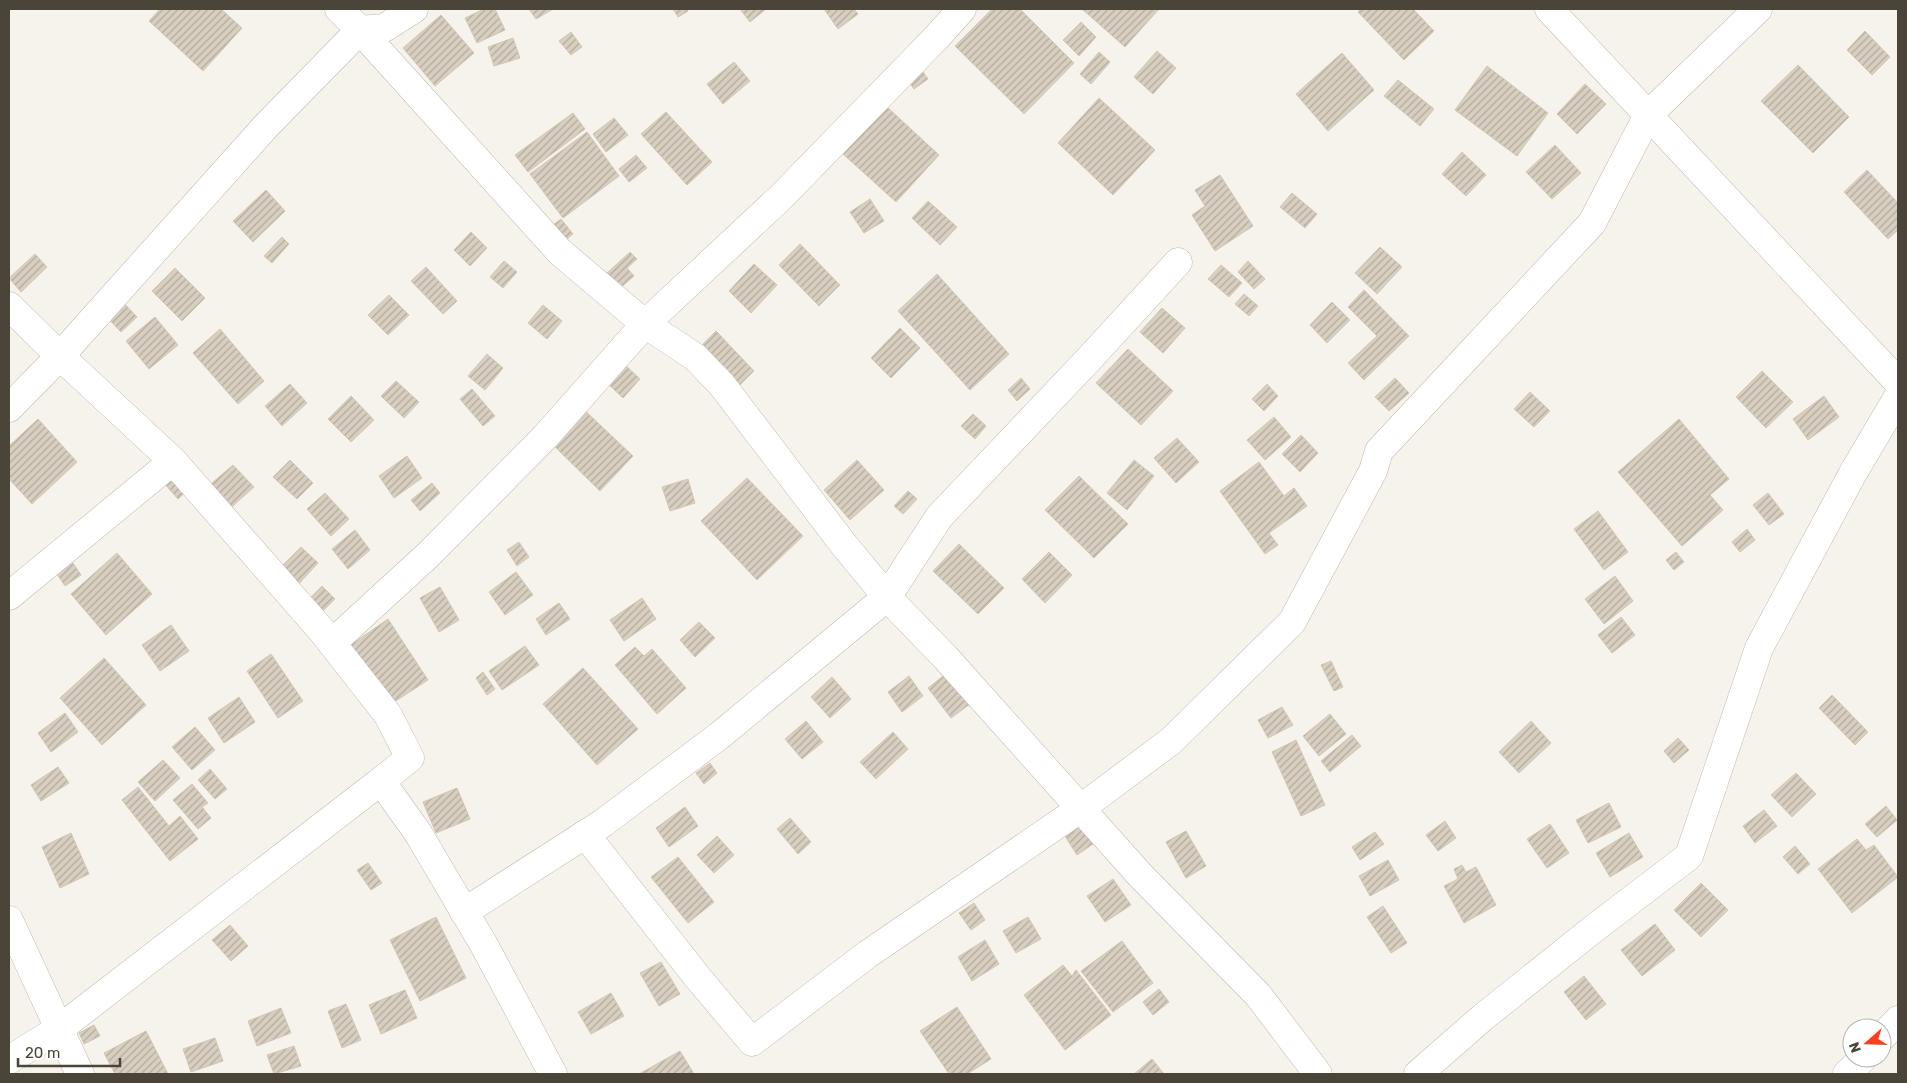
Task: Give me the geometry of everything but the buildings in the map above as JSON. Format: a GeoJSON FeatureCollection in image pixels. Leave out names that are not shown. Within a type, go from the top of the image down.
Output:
{"type":"FeatureCollection","features":[{"type":"Feature","properties":{"kind":"street"},"geometry":{"type":"LineString","coordinates":[[339,9],[560,252],[644,324],[695,357],[722,385],[844,545],[887,598],[946,658],[1141,876],[1258,995],[1318,1074]]}},
{"type":"Feature","properties":{"kind":"street"},"geometry":{"type":"LineString","coordinates":[[9,408],[60,356],[266,126],[360,30],[384,28],[414,9]]}},
{"type":"Feature","properties":{"kind":"street"},"geometry":{"type":"LineString","coordinates":[[332,643],[428,555],[545,437],[644,324],[781,197],[962,9]]}},
{"type":"Feature","properties":{"kind":"street"},"geometry":{"type":"LineString","coordinates":[[1549,9],[1898,382]]}},
{"type":"Feature","properties":{"kind":"street"},"geometry":{"type":"LineString","coordinates":[[585,834],[698,978],[752,1042],[868,954],[1080,809],[1171,741],[1292,622],[1373,471],[1379,452],[1592,222],[1648,114],[1758,9]]}},
{"type":"Feature","properties":{"kind":"street"},"geometry":{"type":"LineString","coordinates":[[464,912],[603,823],[719,736],[887,598],[939,518],[1178,262]]}},
{"type":"Feature","properties":{"kind":"street"},"geometry":{"type":"LineString","coordinates":[[9,306],[173,461],[332,643],[388,715],[410,758],[59,1029],[9,1060]]}},
{"type":"Feature","properties":{"kind":"street"},"geometry":{"type":"LineString","coordinates":[[1418,1074],[1482,1018],[1592,930],[1689,856],[1759,648],[1853,473],[1898,397]]}},
{"type":"Feature","properties":{"kind":"street"},"geometry":{"type":"LineString","coordinates":[[9,596],[173,461]]}},
{"type":"Feature","properties":{"kind":"street"},"geometry":{"type":"LineString","coordinates":[[381,781],[418,833],[464,912],[553,1074]]}},
{"type":"Feature","properties":{"kind":"street"},"geometry":{"type":"LineString","coordinates":[[9,920],[80,1074]]}}]}
